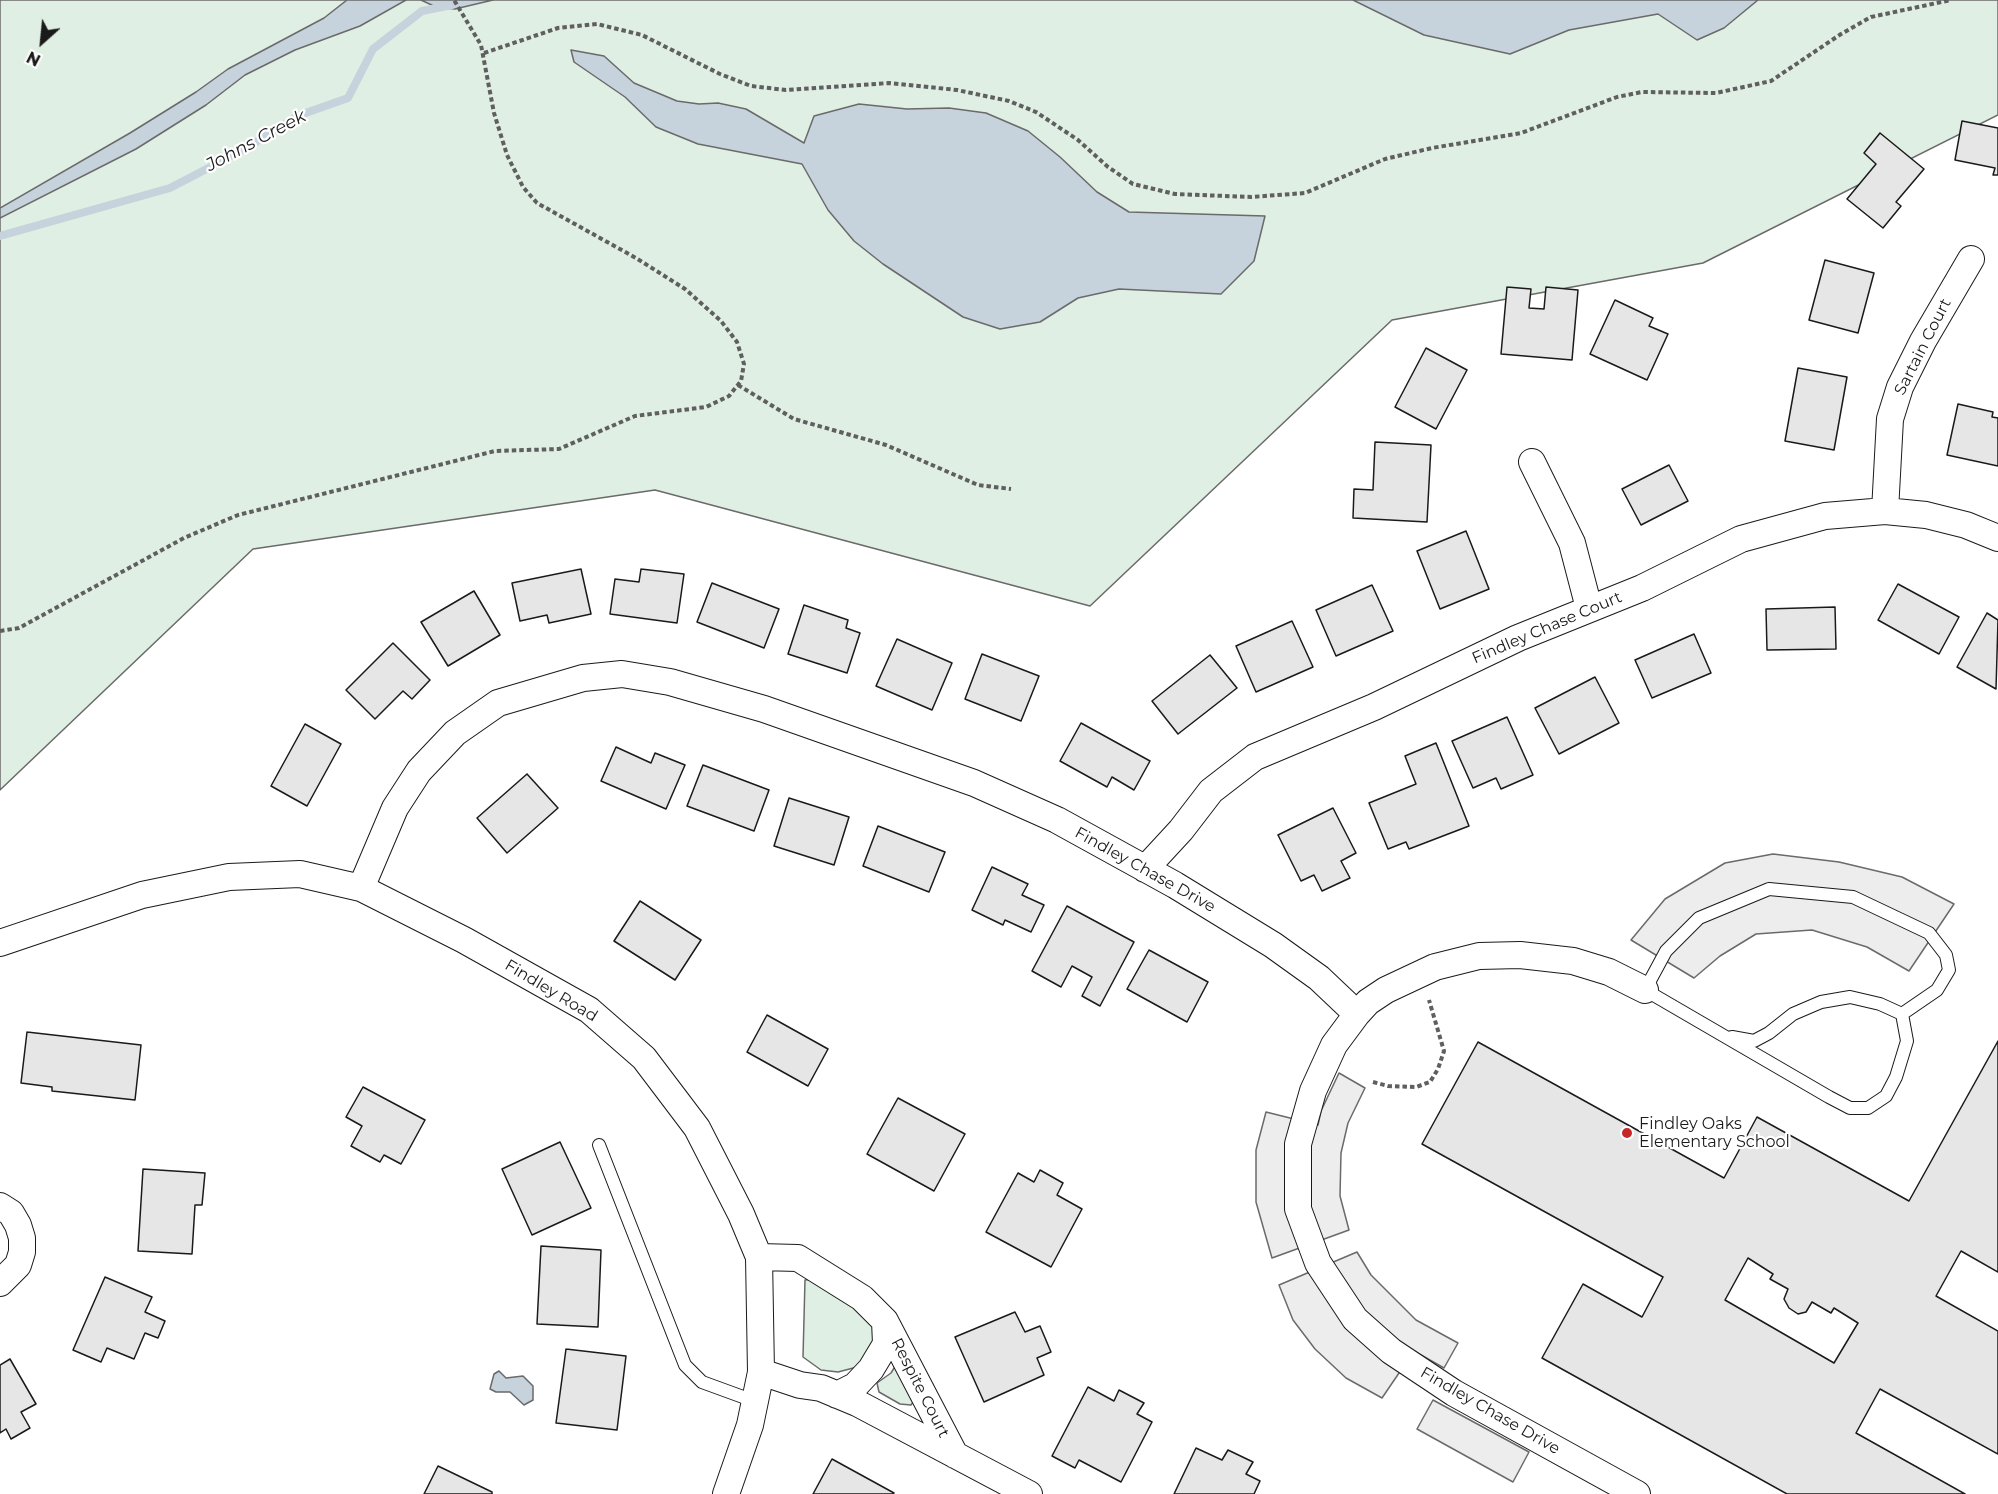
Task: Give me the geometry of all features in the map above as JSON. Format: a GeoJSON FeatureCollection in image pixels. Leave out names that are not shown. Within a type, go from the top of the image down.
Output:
{"type":"FeatureCollection","features":[{"type":"Feature","properties":{"kind":"street","name":"Sartain Court"},"geometry":{"type":"LineString","coordinates":[[1885,511],[1890,419],[1900,387],[1923,341],[1971,259]]}},
{"type":"Feature","properties":{"kind":"street"},"geometry":{"type":"LineString","coordinates":[[1532,462],[1572,543],[1589,608]]}},
{"type":"Feature","properties":{"kind":"street","name":"Findley Chase Court"},"geometry":{"type":"LineString","coordinates":[[1145,869],[1181,830],[1211,790],[1255,757],[1374,707],[1589,608],[1642,588],[1741,539],[1825,516],[1885,511],[1926,514],[1966,525],[1998,538]]}},
{"type":"Feature","properties":{"kind":"street","name":"Findley Chase Drive"},"geometry":{"type":"LineString","coordinates":[[362,888],[395,808],[418,771],[455,732],[498,703],[583,678],[622,674],[670,682],[764,709],[974,783],[1057,820],[1273,945],[1319,978],[1357,1014],[1334,1045],[1313,1091],[1298,1144],[1298,1209],[1318,1263],[1355,1319],[1391,1351],[1454,1393],[1637,1494]]}},
{"type":"Feature","properties":{"kind":"street","name":"Findley Road"},"geometry":{"type":"LineString","coordinates":[[0,943],[142,895],[229,877],[300,874],[362,888],[464,940],[589,1010],[644,1058],[697,1128],[741,1214],[759,1257],[761,1372],[750,1425],[726,1494]]}},
{"type":"Feature","properties":{"kind":"street"},"geometry":{"type":"LineString","coordinates":[[1357,1014],[1368,1002],[1386,990],[1419,974],[1435,967],[1479,956],[1520,955],[1573,961],[1609,972],[1645,990]]}},
{"type":"Feature","properties":{"kind":"street"},"geometry":{"type":"LineString","coordinates":[[0,1206],[15,1219],[22,1238],[22,1252],[18,1265],[0,1283]]}},
{"type":"Feature","properties":{"kind":"street","name":"Respite Court"},"geometry":{"type":"LineString","coordinates":[[759,1257],[798,1258],[862,1298],[885,1321],[955,1455]]}},
{"type":"Feature","properties":{"kind":"street","name":"Respite Court"},"geometry":{"type":"LineString","coordinates":[[837,1395],[855,1386],[871,1369],[886,1344],[885,1321]]}},
{"type":"Feature","properties":{"kind":"street","name":"Respite Court"},"geometry":{"type":"LineString","coordinates":[[761,1372],[857,1403],[1029,1494]]}},
{"type":"Feature","properties":{"kind":"lane"},"geometry":{"type":"LineString","coordinates":[[1769,889],[1853,897],[1929,933],[1946,955],[1949,970],[1937,990],[1902,1014],[1907,1041],[1896,1077],[1886,1096],[1868,1108],[1850,1108],[1645,990],[1666,951],[1699,918],[1769,889]]}},
{"type":"Feature","properties":{"kind":"lane"},"geometry":{"type":"LineString","coordinates":[[1723,1036],[1754,1041],[1769,1033],[1793,1014],[1821,1002],[1850,998],[1880,1004],[1902,1014]]}},
{"type":"Feature","properties":{"kind":"lane"},"geometry":{"type":"LineString","coordinates":[[599,1145],[685,1365],[702,1382],[754,1401]]}},
{"type":"Feature","properties":{"kind":"path"},"geometry":{"type":"LineString","coordinates":[[0,631],[19,627],[184,537],[238,515],[495,451],[559,449],[635,416],[706,407],[729,396],[738,385],[744,364],[737,342],[721,321],[685,289],[636,258],[545,208],[523,187],[507,155],[494,113],[484,53],[473,29],[454,0]]}},
{"type":"Feature","properties":{"kind":"path"},"geometry":{"type":"LineString","coordinates":[[484,53],[558,28],[597,24],[642,35],[720,74],[751,86],[786,90],[889,83],[957,90],[1010,101],[1036,112],[1078,140],[1108,167],[1134,184],[1175,194],[1251,196],[1305,193],[1385,159],[1432,148],[1521,133],[1617,97],[1642,92],[1716,93],[1771,81],[1841,34],[1871,17],[1951,0]]}},
{"type":"Feature","properties":{"kind":"path"},"geometry":{"type":"LineString","coordinates":[[738,385],[794,419],[886,446],[978,485],[1011,489]]}},
{"type":"Feature","properties":{"kind":"path"},"geometry":{"type":"LineString","coordinates":[[1373,1082],[1388,1086],[1416,1087],[1430,1082],[1438,1069],[1444,1051],[1419,974]]}},
{"type":"Feature","properties":{"kind":"green space"},"geometry":{"type":"Polygon","coordinates":[[[0,0],[1998,0],[1998,115],[1703,263],[1392,320],[1090,606],[655,490],[253,549],[0,790],[0,0]]]}},
{"type":"Feature","properties":{"kind":"green space"},"geometry":{"type":"Polygon","coordinates":[[[822,1278],[876,1323],[873,1349],[857,1367],[838,1372],[821,1370],[803,1357],[805,1280],[822,1278]]]}},
{"type":"Feature","properties":{"kind":"green space"},"geometry":{"type":"Polygon","coordinates":[[[899,1360],[920,1392],[911,1405],[900,1404],[879,1392],[877,1383],[891,1373],[899,1360]]]}},
{"type":"Feature","properties":{"kind":"shaded area"},"geometry":{"type":"Polygon","coordinates":[[[347,0],[406,0],[360,26],[295,50],[245,75],[206,105],[136,149],[0,218],[0,208],[130,133],[228,69],[324,18],[347,0]]]}},
{"type":"Feature","properties":{"kind":"shaded area"},"geometry":{"type":"Polygon","coordinates":[[[421,0],[493,0],[455,9],[436,7],[421,0]]]}},
{"type":"Feature","properties":{"kind":"shaded area"},"geometry":{"type":"Polygon","coordinates":[[[1353,0],[1758,0],[1724,28],[1697,40],[1658,14],[1569,30],[1510,54],[1424,35],[1353,0]]]}},
{"type":"Feature","properties":{"kind":"shaded area"},"geometry":{"type":"Polygon","coordinates":[[[571,50],[604,56],[634,83],[677,101],[699,104],[718,103],[746,109],[804,143],[814,116],[859,104],[907,109],[949,108],[986,113],[1028,131],[1097,192],[1129,212],[1265,216],[1254,261],[1221,294],[1119,289],[1078,298],[1040,322],[1000,329],[963,317],[883,264],[854,241],[828,210],[802,164],[698,144],[656,127],[625,97],[574,62],[571,50]]]}},
{"type":"Feature","properties":{"kind":"shaded area"},"geometry":{"type":"Polygon","coordinates":[[[1773,854],[1839,862],[1902,877],[1954,904],[1909,971],[1867,947],[1812,930],[1756,934],[1720,956],[1694,978],[1631,940],[1665,899],[1725,863],[1773,854]]]}},
{"type":"Feature","properties":{"kind":"shaded area"},"geometry":{"type":"Polygon","coordinates":[[[1339,1073],[1365,1088],[1348,1123],[1341,1153],[1340,1196],[1349,1230],[1272,1258],[1256,1202],[1256,1150],[1266,1112],[1318,1125],[1321,1111],[1339,1073]]]}},
{"type":"Feature","properties":{"kind":"shaded area"},"geometry":{"type":"Polygon","coordinates":[[[1357,1252],[1371,1275],[1416,1320],[1458,1343],[1444,1368],[1414,1351],[1382,1398],[1346,1378],[1315,1349],[1293,1320],[1279,1285],[1357,1252]]]}},
{"type":"Feature","properties":{"kind":"shaded area"},"geometry":{"type":"Polygon","coordinates":[[[499,1371],[506,1378],[523,1376],[533,1386],[533,1400],[524,1405],[510,1392],[496,1392],[490,1389],[494,1374],[499,1371]]]}},
{"type":"Feature","properties":{"kind":"shaded area"},"geometry":{"type":"Polygon","coordinates":[[[1433,1400],[1529,1452],[1513,1482],[1417,1429],[1433,1400]]]}},
{"type":"Feature","properties":{"kind":"building"},"geometry":{"type":"Polygon","coordinates":[[[1962,121],[1998,128],[1998,175],[1993,175],[1995,168],[1955,160],[1962,121]]]}},
{"type":"Feature","properties":{"kind":"building"},"geometry":{"type":"Polygon","coordinates":[[[1880,133],[1924,169],[1896,202],[1901,206],[1883,228],[1847,199],[1876,164],[1864,153],[1880,133]]]}},
{"type":"Feature","properties":{"kind":"building"},"geometry":{"type":"Polygon","coordinates":[[[1825,260],[1874,273],[1858,333],[1809,320],[1825,260]]]}},
{"type":"Feature","properties":{"kind":"building"},"geometry":{"type":"Polygon","coordinates":[[[1507,287],[1531,289],[1529,308],[1544,309],[1546,287],[1578,290],[1572,360],[1501,354],[1507,287]]]}},
{"type":"Feature","properties":{"kind":"building"},"geometry":{"type":"Polygon","coordinates":[[[1615,300],[1653,318],[1649,326],[1668,334],[1647,380],[1590,354],[1615,300]]]}},
{"type":"Feature","properties":{"kind":"building"},"geometry":{"type":"Polygon","coordinates":[[[1426,348],[1467,370],[1436,429],[1395,407],[1426,348]]]}},
{"type":"Feature","properties":{"kind":"building"},"geometry":{"type":"Polygon","coordinates":[[[1798,368],[1847,377],[1834,450],[1785,441],[1798,368]]]}},
{"type":"Feature","properties":{"kind":"building"},"geometry":{"type":"Polygon","coordinates":[[[1958,404],[1993,412],[1992,417],[1998,418],[1998,466],[1947,455],[1958,404]]]}},
{"type":"Feature","properties":{"kind":"building"},"geometry":{"type":"Polygon","coordinates":[[[1375,442],[1431,445],[1427,522],[1353,518],[1354,489],[1373,490],[1375,442]]]}},
{"type":"Feature","properties":{"kind":"building"},"geometry":{"type":"Polygon","coordinates":[[[1669,465],[1688,501],[1641,525],[1622,489],[1669,465]]]}},
{"type":"Feature","properties":{"kind":"building"},"geometry":{"type":"Polygon","coordinates":[[[1466,531],[1489,589],[1440,609],[1417,551],[1466,531]]]}},
{"type":"Feature","properties":{"kind":"building"},"geometry":{"type":"Polygon","coordinates":[[[581,569],[591,614],[549,623],[547,615],[520,621],[512,583],[581,569]]]}},
{"type":"Feature","properties":{"kind":"building"},"geometry":{"type":"Polygon","coordinates":[[[641,569],[684,574],[677,623],[610,614],[615,579],[639,582],[641,569]]]}},
{"type":"Feature","properties":{"kind":"building"},"geometry":{"type":"Polygon","coordinates":[[[712,583],[779,609],[764,648],[697,622],[712,583]]]}},
{"type":"Feature","properties":{"kind":"building"},"geometry":{"type":"Polygon","coordinates":[[[1898,584],[1959,617],[1939,654],[1878,620],[1898,584]]]}},
{"type":"Feature","properties":{"kind":"building"},"geometry":{"type":"Polygon","coordinates":[[[1372,585],[1393,631],[1336,656],[1316,610],[1372,585]]]}},
{"type":"Feature","properties":{"kind":"building"},"geometry":{"type":"Polygon","coordinates":[[[474,591],[500,635],[448,666],[421,622],[474,591]]]}},
{"type":"Feature","properties":{"kind":"building"},"geometry":{"type":"Polygon","coordinates":[[[804,605],[848,620],[846,628],[860,633],[847,673],[788,654],[804,605]]]}},
{"type":"Feature","properties":{"kind":"building"},"geometry":{"type":"Polygon","coordinates":[[[1835,607],[1836,649],[1767,650],[1766,609],[1835,607]]]}},
{"type":"Feature","properties":{"kind":"building"},"geometry":{"type":"Polygon","coordinates":[[[1987,613],[1998,620],[1996,689],[1957,667],[1987,613]]]}},
{"type":"Feature","properties":{"kind":"building"},"geometry":{"type":"Polygon","coordinates":[[[1292,621],[1313,667],[1256,692],[1236,646],[1292,621]]]}},
{"type":"Feature","properties":{"kind":"building"},"geometry":{"type":"Polygon","coordinates":[[[1694,634],[1711,673],[1652,698],[1635,660],[1694,634]]]}},
{"type":"Feature","properties":{"kind":"building"},"geometry":{"type":"Polygon","coordinates":[[[897,639],[952,663],[932,710],[876,686],[897,639]]]}},
{"type":"Feature","properties":{"kind":"building"},"geometry":{"type":"Polygon","coordinates":[[[393,643],[430,680],[412,699],[403,691],[375,719],[346,690],[393,643]]]}},
{"type":"Feature","properties":{"kind":"building"},"geometry":{"type":"Polygon","coordinates":[[[982,654],[1039,676],[1021,721],[965,699],[982,654]]]}},
{"type":"Feature","properties":{"kind":"building"},"geometry":{"type":"Polygon","coordinates":[[[1210,655],[1237,688],[1178,734],[1152,701],[1210,655]]]}},
{"type":"Feature","properties":{"kind":"building"},"geometry":{"type":"Polygon","coordinates":[[[1595,677],[1619,723],[1559,754],[1535,708],[1595,677]]]}},
{"type":"Feature","properties":{"kind":"building"},"geometry":{"type":"Polygon","coordinates":[[[1507,717],[1533,775],[1501,789],[1496,778],[1473,788],[1452,741],[1507,717]]]}},
{"type":"Feature","properties":{"kind":"building"},"geometry":{"type":"Polygon","coordinates":[[[1081,723],[1150,761],[1134,790],[1112,777],[1107,787],[1060,761],[1081,723]]]}},
{"type":"Feature","properties":{"kind":"building"},"geometry":{"type":"Polygon","coordinates":[[[305,724],[341,744],[307,806],[271,786],[305,724]]]}},
{"type":"Feature","properties":{"kind":"building"},"geometry":{"type":"Polygon","coordinates":[[[1436,743],[1469,826],[1409,849],[1406,842],[1388,849],[1369,803],[1416,784],[1405,756],[1436,743]]]}},
{"type":"Feature","properties":{"kind":"building"},"geometry":{"type":"Polygon","coordinates":[[[616,747],[651,763],[655,753],[685,765],[666,809],[601,781],[616,747]]]}},
{"type":"Feature","properties":{"kind":"building"},"geometry":{"type":"Polygon","coordinates":[[[703,765],[769,790],[754,831],[687,806],[703,765]]]}},
{"type":"Feature","properties":{"kind":"building"},"geometry":{"type":"Polygon","coordinates":[[[527,774],[558,808],[507,853],[477,818],[527,774]]]}},
{"type":"Feature","properties":{"kind":"building"},"geometry":{"type":"Polygon","coordinates":[[[789,798],[849,817],[834,865],[774,846],[789,798]]]}},
{"type":"Feature","properties":{"kind":"building"},"geometry":{"type":"Polygon","coordinates":[[[1333,808],[1356,853],[1341,861],[1350,878],[1322,891],[1314,875],[1301,881],[1278,835],[1333,808]]]}},
{"type":"Feature","properties":{"kind":"building"},"geometry":{"type":"Polygon","coordinates":[[[878,826],[945,852],[929,892],[863,866],[878,826]]]}},
{"type":"Feature","properties":{"kind":"building"},"geometry":{"type":"Polygon","coordinates":[[[992,867],[1028,884],[1022,895],[1044,905],[1031,932],[1005,920],[1003,925],[972,910],[992,867]]]}},
{"type":"Feature","properties":{"kind":"building"},"geometry":{"type":"Polygon","coordinates":[[[640,901],[701,940],[675,980],[614,941],[640,901]]]}},
{"type":"Feature","properties":{"kind":"building"},"geometry":{"type":"Polygon","coordinates":[[[1067,906],[1134,942],[1100,1006],[1082,996],[1092,977],[1072,966],[1061,987],[1032,971],[1067,906]]]}},
{"type":"Feature","properties":{"kind":"building"},"geometry":{"type":"Polygon","coordinates":[[[1149,950],[1208,982],[1187,1022],[1127,989],[1149,950]]]}},
{"type":"Feature","properties":{"kind":"building"},"geometry":{"type":"Polygon","coordinates":[[[767,1015],[828,1049],[808,1086],[747,1052],[767,1015]]]}},
{"type":"Feature","properties":{"kind":"building"},"geometry":{"type":"Polygon","coordinates":[[[27,1032],[141,1045],[135,1100],[52,1091],[52,1087],[21,1083],[27,1032]]]}},
{"type":"Feature","properties":{"kind":"building"},"geometry":{"type":"Polygon","coordinates":[[[1998,1041],[1998,1272],[1961,1251],[1936,1296],[1998,1331],[1998,1454],[1880,1389],[1856,1433],[1965,1494],[1787,1494],[1542,1358],[1583,1284],[1642,1317],[1663,1277],[1422,1144],[1478,1042],[1724,1178],[1757,1117],[1909,1201],[1998,1041]],[[1748,1258],[1725,1300],[1834,1363],[1858,1323],[1834,1308],[1831,1313],[1812,1302],[1806,1312],[1798,1314],[1789,1308],[1784,1299],[1788,1289],[1770,1279],[1773,1274],[1748,1258]]]}},
{"type":"Feature","properties":{"kind":"building"},"geometry":{"type":"Polygon","coordinates":[[[363,1087],[425,1120],[401,1164],[384,1155],[380,1162],[351,1146],[362,1126],[346,1117],[363,1087]]]}},
{"type":"Feature","properties":{"kind":"building"},"geometry":{"type":"Polygon","coordinates":[[[898,1098],[965,1134],[934,1191],[867,1154],[898,1098]]]}},
{"type":"Feature","properties":{"kind":"building"},"geometry":{"type":"Polygon","coordinates":[[[560,1142],[591,1208],[532,1235],[502,1169],[560,1142]]]}},
{"type":"Feature","properties":{"kind":"building"},"geometry":{"type":"Polygon","coordinates":[[[143,1169],[205,1173],[202,1205],[195,1205],[192,1254],[138,1251],[143,1169]]]}},
{"type":"Feature","properties":{"kind":"building"},"geometry":{"type":"Polygon","coordinates":[[[1040,1170],[1063,1183],[1057,1195],[1082,1209],[1051,1267],[986,1232],[1018,1173],[1034,1182],[1040,1170]]]}},
{"type":"Feature","properties":{"kind":"building"},"geometry":{"type":"Polygon","coordinates":[[[541,1246],[601,1250],[598,1327],[537,1324],[541,1246]]]}},
{"type":"Feature","properties":{"kind":"building"},"geometry":{"type":"Polygon","coordinates":[[[105,1277],[152,1297],[145,1312],[165,1321],[158,1338],[145,1333],[134,1359],[107,1348],[101,1362],[73,1350],[105,1277]]]}},
{"type":"Feature","properties":{"kind":"building"},"geometry":{"type":"Polygon","coordinates":[[[1015,1312],[1025,1332],[1040,1326],[1051,1352],[1037,1358],[1044,1375],[984,1402],[955,1337],[1015,1312]]]}},
{"type":"Feature","properties":{"kind":"building"},"geometry":{"type":"Polygon","coordinates":[[[566,1349],[626,1356],[617,1430],[556,1423],[566,1349]]]}},
{"type":"Feature","properties":{"kind":"building"},"geometry":{"type":"Polygon","coordinates":[[[10,1359],[36,1404],[21,1412],[30,1428],[11,1439],[6,1429],[0,1433],[0,1365],[10,1359]]]}},
{"type":"Feature","properties":{"kind":"building"},"geometry":{"type":"Polygon","coordinates":[[[1088,1387],[1114,1401],[1119,1390],[1144,1403],[1137,1414],[1152,1422],[1121,1482],[1079,1460],[1075,1468],[1052,1456],[1088,1387]]]}},
{"type":"Feature","properties":{"kind":"building"},"geometry":{"type":"Polygon","coordinates":[[[1196,1448],[1222,1460],[1228,1450],[1253,1462],[1246,1474],[1260,1481],[1254,1494],[1174,1494],[1196,1448]]]}},
{"type":"Feature","properties":{"kind":"building"},"geometry":{"type":"Polygon","coordinates":[[[832,1459],[894,1493],[813,1494],[832,1459]]]}},
{"type":"Feature","properties":{"kind":"building"},"geometry":{"type":"Polygon","coordinates":[[[438,1466],[492,1492],[492,1494],[424,1494],[438,1466]]]}},
{"type":"Feature","properties":{"kind":"waterway","name":"Johns Creek"},"geometry":{"type":"LineString","coordinates":[[0,236],[170,188],[241,151],[300,115],[348,98],[373,49],[422,11],[452,5]]}},
{"type":"Feature","properties":{"kind":"place","name":"Findley Oaks Elementary School"},"geometry":{"type":"Point","coordinates":[1627,1133]}}]}
